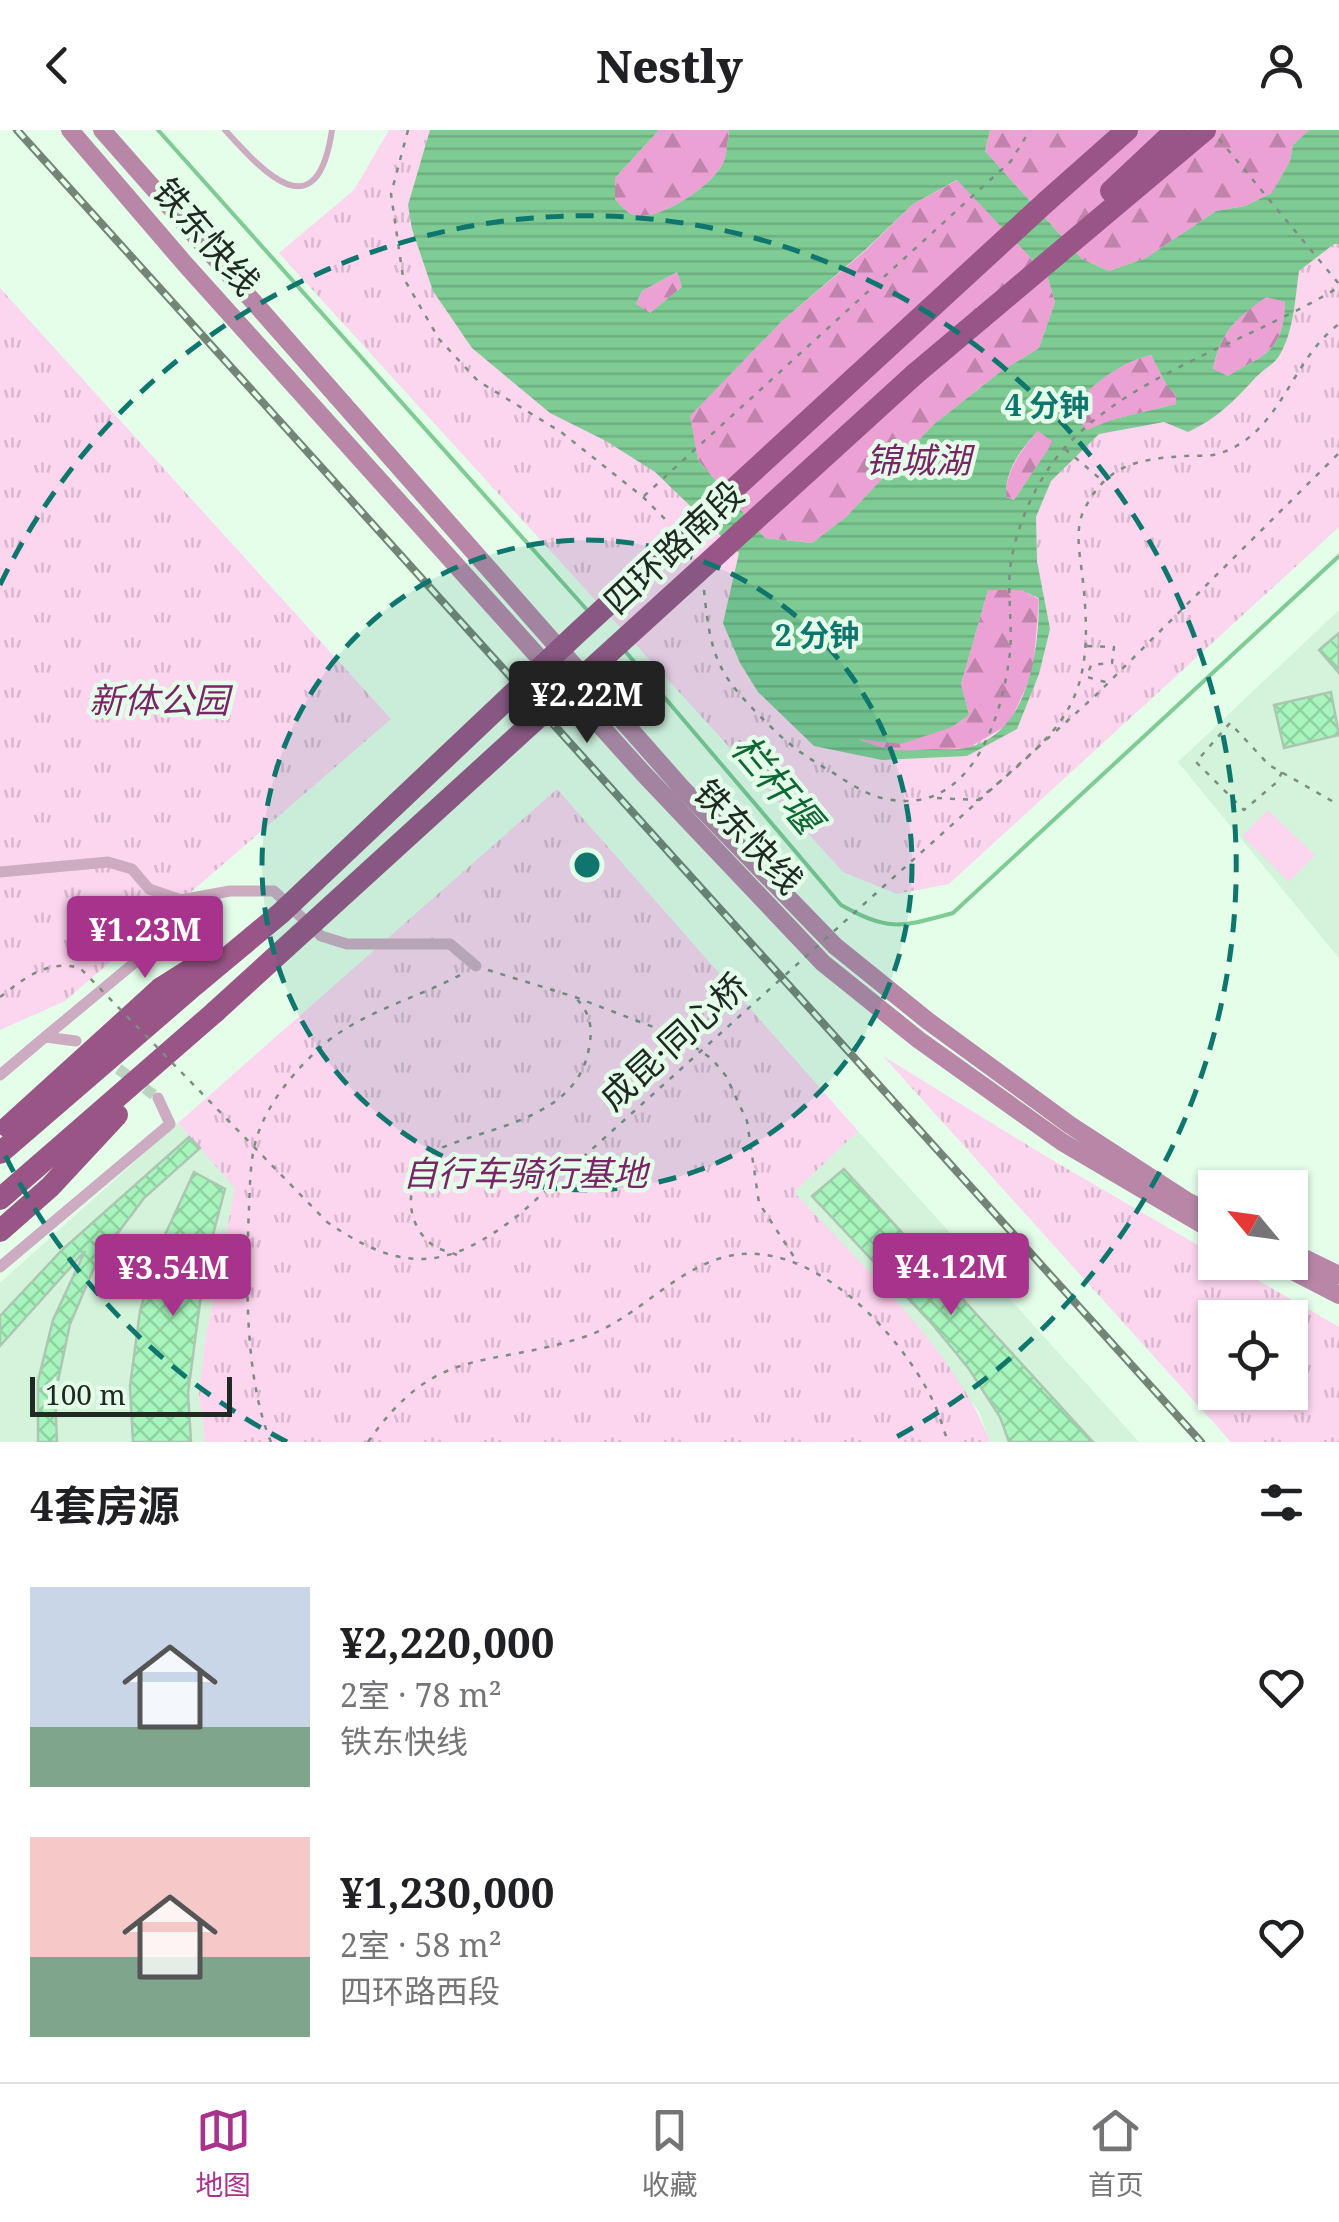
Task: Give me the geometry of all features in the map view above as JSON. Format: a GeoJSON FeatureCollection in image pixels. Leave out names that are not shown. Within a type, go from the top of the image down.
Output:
{"type":"FeatureCollection","features":[{"type":"Feature","properties":{"kind":"highway"},"geometry":{"type":"LineString","coordinates":[[1047,201],[1112,130]]}},
{"type":"Feature","properties":{"kind":"highway","name":"四环路南段"},"geometry":{"type":"LineString","coordinates":[[0,1138],[197,983],[280,912],[575,634],[1127,130]]}},
{"type":"Feature","properties":{"kind":"highway","name":"四环路南段"},"geometry":{"type":"LineString","coordinates":[[190,1035],[915,374],[1176,130]]}},
{"type":"Feature","properties":{"kind":"highway"},"geometry":{"type":"LineString","coordinates":[[915,374],[1208,130]]}},
{"type":"Feature","properties":{"kind":"highway"},"geometry":{"type":"LineString","coordinates":[[0,1138],[162,988],[280,912]]}},
{"type":"Feature","properties":{"kind":"highway"},"geometry":{"type":"LineString","coordinates":[[0,1199],[190,1035]]}},
{"type":"Feature","properties":{"kind":"highway"},"geometry":{"type":"LineString","coordinates":[[0,1231],[50,1187],[190,1035]]}},
{"type":"Feature","properties":{"kind":"main road","name":"铁东快线"},"geometry":{"type":"LineString","coordinates":[[70,130],[184,264],[616,744],[823,963],[919,1040],[1062,1142],[1198,1222]]}},
{"type":"Feature","properties":{"kind":"main road","name":"铁东快线"},"geometry":{"type":"LineString","coordinates":[[102,130],[681,787],[835,946],[928,1021],[1070,1125],[1198,1206]]}},
{"type":"Feature","properties":{"kind":"main road"},"geometry":{"type":"LineString","coordinates":[[1308,1260],[1339,1275]]}},
{"type":"Feature","properties":{"kind":"main road"},"geometry":{"type":"LineString","coordinates":[[1308,1279],[1339,1295]]}},
{"type":"Feature","properties":{"kind":"street"},"geometry":{"type":"LineString","coordinates":[[0,872],[108,862],[132,869],[149,889],[181,900],[218,893],[274,892],[321,936],[347,944],[450,944],[476,966]]}},
{"type":"Feature","properties":{"kind":"street"},"geometry":{"type":"LineString","coordinates":[[0,1074],[218,893]]}},
{"type":"Feature","properties":{"kind":"street"},"geometry":{"type":"LineString","coordinates":[[45,1037],[76,1041]]}},
{"type":"Feature","properties":{"kind":"street"},"geometry":{"type":"LineString","coordinates":[[0,1267],[170,1124],[158,1098]]}},
{"type":"Feature","properties":{"kind":"lane"},"geometry":{"type":"LineString","coordinates":[[225,130],[274,180],[290,187],[307,184],[320,171],[332,130]]}},
{"type":"Feature","properties":{"kind":"path"},"geometry":{"type":"LineString","coordinates":[[408,130],[391,194],[403,277],[439,338],[478,381],[561,432],[643,497],[670,524]]}},
{"type":"Feature","properties":{"kind":"path"},"geometry":{"type":"LineString","coordinates":[[643,497],[1011,161],[1030,130]]}},
{"type":"Feature","properties":{"kind":"path"},"geometry":{"type":"LineString","coordinates":[[936,798],[973,764],[994,727],[1010,657],[1011,559],[1022,521],[1041,481],[1064,448],[1136,390],[1306,307],[1339,286],[1208,130]]}},
{"type":"Feature","properties":{"kind":"path"},"geometry":{"type":"LineString","coordinates":[[703,576],[715,661],[731,688],[791,747],[874,796],[907,802],[936,798],[978,800],[1030,756],[1065,718],[1077,695],[1088,629],[1078,533],[1082,512],[1104,482],[1119,468],[1151,458],[1216,454],[1237,444],[1267,422],[1292,378],[1339,324]]}},
{"type":"Feature","properties":{"kind":"path"},"geometry":{"type":"LineString","coordinates":[[1064,448],[1104,482]]}},
{"type":"Feature","properties":{"kind":"path","name":"成昆·同心桥"},"geometry":{"type":"LineString","coordinates":[[0,997],[28,976],[53,965],[64,963],[80,968],[327,1222],[356,1241],[399,1258],[457,1255],[490,1238],[520,1214],[1108,683],[1339,452]]}},
{"type":"Feature","properties":{"kind":"path"},"geometry":{"type":"LineString","coordinates":[[1086,646],[1114,648],[1112,663],[1091,665],[1087,677],[1108,683]]}},
{"type":"Feature","properties":{"kind":"path"},"geometry":{"type":"LineString","coordinates":[[1282,772],[1277,782],[1244,810],[1196,762],[1230,723],[1269,764],[1339,805]]}},
{"type":"Feature","properties":{"kind":"path"},"geometry":{"type":"LineString","coordinates":[[272,1442],[260,1403],[248,1290],[256,1139],[265,1118],[296,1074],[340,1031],[476,966],[574,997],[682,1038],[712,1059],[726,1076],[746,1121],[758,1203],[798,1262]]}},
{"type":"Feature","properties":{"kind":"path"},"geometry":{"type":"LineString","coordinates":[[457,1255],[435,1247],[422,1234],[410,1200],[415,1173],[436,1150],[541,1112],[562,1097],[586,1063],[591,1022],[586,1008],[574,997]]}},
{"type":"Feature","properties":{"kind":"path"},"geometry":{"type":"LineString","coordinates":[[368,1442],[404,1398],[450,1368],[539,1350],[602,1330],[680,1276],[717,1259],[757,1254],[798,1262],[847,1294],[894,1343],[932,1398],[948,1442]]}},
{"type":"Feature","properties":{"kind":"shaded area","name":"锦城湖"},"geometry":{"type":"Polygon","coordinates":[[[430,130],[659,130],[615,178],[615,199],[629,213],[640,216],[675,205],[711,179],[724,161],[729,130],[990,130],[985,151],[1082,259],[1109,271],[1146,258],[1216,211],[1245,206],[1272,193],[1290,161],[1293,145],[1309,130],[1339,130],[1339,244],[1299,271],[1291,326],[1277,359],[1199,427],[1188,432],[1164,422],[1099,434],[1051,481],[1036,517],[1037,561],[1050,629],[1039,674],[1017,729],[967,756],[882,760],[814,746],[758,692],[723,623],[739,553],[655,472],[606,441],[550,413],[472,348],[433,291],[408,205],[430,130]],[[957,180],[913,204],[782,321],[690,416],[698,460],[765,538],[812,543],[846,517],[933,425],[1000,372],[1039,348],[1055,302],[1047,275],[957,180]],[[677,272],[642,291],[636,304],[650,313],[682,287],[677,272]],[[1266,297],[1225,335],[1216,356],[1213,369],[1228,376],[1270,349],[1281,331],[1285,302],[1266,297]],[[1151,355],[1129,363],[1087,392],[1071,410],[1087,430],[1176,404],[1176,395],[1151,355]],[[1038,431],[1008,478],[1006,497],[1014,500],[1053,442],[1038,431]],[[988,590],[961,684],[969,715],[952,727],[901,744],[858,739],[904,750],[962,749],[987,740],[1017,709],[1026,688],[1033,666],[1039,598],[1021,590],[988,590]]]}},
{"type":"Feature","properties":{"kind":"shaded area"},"geometry":{"type":"Polygon","coordinates":[[[1339,610],[1339,958],[1178,762],[1339,610]]]}},
{"type":"Feature","properties":{"kind":"shaded area"},"geometry":{"type":"Polygon","coordinates":[[[178,1123],[235,1187],[205,1341],[199,1394],[205,1442],[0,1442],[0,1283],[178,1123]]]}},
{"type":"Feature","properties":{"kind":"shaded area"},"geometry":{"type":"Polygon","coordinates":[[[858,1131],[1139,1442],[990,1442],[979,1411],[793,1192],[858,1131]]]}},
{"type":"Feature","properties":{"kind":"green space","name":"锦城湖"},"geometry":{"type":"Polygon","coordinates":[[[389,130],[1339,130],[1339,527],[949,884],[897,894],[843,872],[279,253],[354,190],[389,130]]]}},
{"type":"Feature","properties":{"kind":"green space"},"geometry":{"type":"Polygon","coordinates":[[[659,130],[729,130],[725,157],[711,179],[688,198],[662,211],[636,216],[615,199],[615,178],[659,130]]]}},
{"type":"Feature","properties":{"kind":"green space"},"geometry":{"type":"Polygon","coordinates":[[[990,130],[1309,130],[1293,145],[1290,161],[1272,193],[1245,206],[1216,211],[1146,258],[1109,271],[1082,259],[985,151],[990,130]]]}},
{"type":"Feature","properties":{"kind":"green space"},"geometry":{"type":"Polygon","coordinates":[[[958,180],[1047,275],[1055,302],[1039,348],[1000,372],[933,425],[846,517],[812,543],[765,538],[698,460],[689,416],[782,321],[864,252],[913,204],[958,180]]]}},
{"type":"Feature","properties":{"kind":"green space"},"geometry":{"type":"Polygon","coordinates":[[[677,272],[682,287],[649,314],[636,304],[642,291],[677,272]]]}},
{"type":"Feature","properties":{"kind":"green space","name":"新体公园"},"geometry":{"type":"Polygon","coordinates":[[[0,288],[391,719],[65,1001],[0,1030],[0,288]]]}},
{"type":"Feature","properties":{"kind":"green space"},"geometry":{"type":"Polygon","coordinates":[[[1266,296],[1285,302],[1276,341],[1263,356],[1228,376],[1213,370],[1220,345],[1231,327],[1266,296]]]}},
{"type":"Feature","properties":{"kind":"green space"},"geometry":{"type":"Polygon","coordinates":[[[1151,355],[1176,395],[1176,404],[1111,420],[1087,431],[1070,410],[1107,376],[1151,355]]]}},
{"type":"Feature","properties":{"kind":"green space"},"geometry":{"type":"Polygon","coordinates":[[[1038,431],[1054,441],[1014,500],[1006,497],[1012,469],[1038,431]]]}},
{"type":"Feature","properties":{"kind":"green space"},"geometry":{"type":"Polygon","coordinates":[[[988,590],[1021,590],[1039,599],[1033,672],[1009,724],[968,748],[889,752],[853,737],[952,727],[969,715],[961,684],[988,590]]]}},
{"type":"Feature","properties":{"kind":"green space","name":"自行车骑行基地"},"geometry":{"type":"Polygon","coordinates":[[[557,789],[858,1131],[794,1192],[931,1342],[975,1408],[990,1442],[205,1442],[199,1394],[205,1341],[235,1188],[178,1123],[557,789]]]}},
{"type":"Feature","properties":{"kind":"green space"},"geometry":{"type":"Polygon","coordinates":[[[1268,810],[1315,855],[1289,882],[1242,836],[1268,810]]]}},
{"type":"Feature","properties":{"kind":"green space"},"geometry":{"type":"Polygon","coordinates":[[[883,1056],[1198,1245],[1198,1280],[1257,1280],[1292,1300],[1198,1300],[1198,1405],[883,1056]]]}},
{"type":"Feature","properties":{"kind":"green space"},"geometry":{"type":"Polygon","coordinates":[[[1308,1309],[1339,1327],[1339,1442],[1231,1442],[1202,1410],[1308,1410],[1308,1309]]]}},
{"type":"Feature","properties":{"kind":"building"},"geometry":{"type":"Polygon","coordinates":[[[1339,633],[1339,673],[1319,650],[1339,633]]]}},
{"type":"Feature","properties":{"kind":"building"},"geometry":{"type":"Polygon","coordinates":[[[1331,692],[1339,735],[1284,748],[1274,705],[1331,692]]]}},
{"type":"Feature","properties":{"kind":"building"},"geometry":{"type":"Polygon","coordinates":[[[189,1137],[200,1148],[144,1198],[97,1261],[70,1324],[55,1395],[57,1442],[38,1442],[38,1381],[53,1320],[85,1251],[0,1346],[0,1316],[62,1250],[189,1137]]]}},
{"type":"Feature","properties":{"kind":"building"},"geometry":{"type":"Polygon","coordinates":[[[844,1169],[1093,1442],[1009,1442],[1000,1417],[969,1369],[812,1196],[844,1169]]]}},
{"type":"Feature","properties":{"kind":"building"},"geometry":{"type":"Polygon","coordinates":[[[194,1172],[225,1189],[205,1265],[188,1393],[191,1442],[133,1442],[130,1386],[140,1311],[159,1248],[194,1172]]]}},
{"type":"Feature","properties":{"kind":"waterway","name":"栏杆堰"},"geometry":{"type":"LineString","coordinates":[[158,130],[588,611]]}},
{"type":"Feature","properties":{"kind":"waterway","name":"栏杆堰"},"geometry":{"type":"LineString","coordinates":[[625,651],[841,905],[871,920],[907,924],[953,913],[1339,556]]}},
{"type":"Feature","properties":{"kind":"tunnel"},"geometry":{"type":"LineString","coordinates":[[105,1059],[158,1098]]}},
{"type":"Feature","properties":{"kind":"railway"},"geometry":{"type":"LineString","coordinates":[[17,130],[1201,1442]]}}]}
